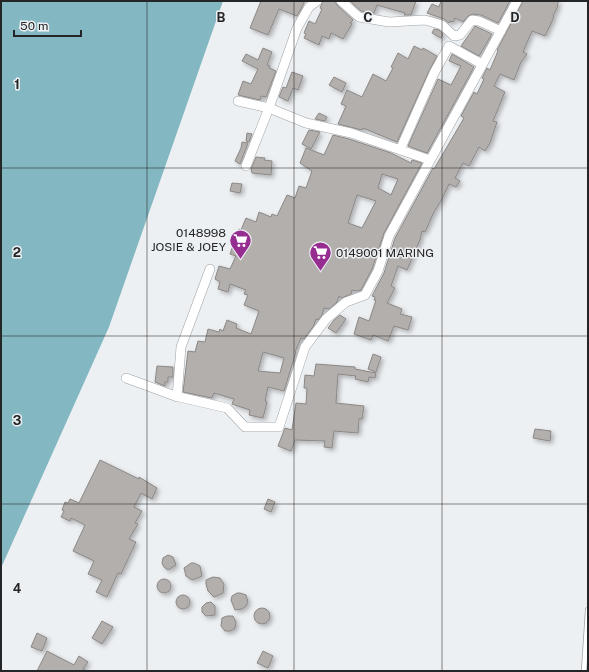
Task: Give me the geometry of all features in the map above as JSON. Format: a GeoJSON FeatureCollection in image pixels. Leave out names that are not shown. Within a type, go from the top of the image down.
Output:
{"type":"FeatureCollection","features":[{"type":"Feature","properties":{"kind":"street"},"geometry":{"type":"LineString","coordinates":[[246,166],[269,108],[297,28],[309,6],[317,1]]}},
{"type":"Feature","properties":{"kind":"street"},"geometry":{"type":"LineString","coordinates":[[341,1],[359,17],[389,22],[426,20],[442,26],[454,36],[460,35],[472,20],[479,21],[501,31]]}},
{"type":"Feature","properties":{"kind":"street"},"geometry":{"type":"LineString","coordinates":[[126,378],[177,397],[227,408],[245,427],[279,427],[305,347],[326,319],[346,302],[365,295],[378,271],[389,236],[517,1]]}},
{"type":"Feature","properties":{"kind":"street"},"geometry":{"type":"LineString","coordinates":[[400,150],[434,73],[449,46],[482,64]]}},
{"type":"Feature","properties":{"kind":"street"},"geometry":{"type":"LineString","coordinates":[[238,101],[269,108],[306,123],[351,133],[430,160]]}},
{"type":"Feature","properties":{"kind":"street"},"geometry":{"type":"LineString","coordinates":[[177,397],[181,347],[210,269]]}},
{"type":"Feature","properties":{"kind":"lane"},"geometry":{"type":"LineString","coordinates":[[584,671],[588,610]]}},
{"type":"Feature","properties":{"kind":"water"},"geometry":{"type":"Polygon","coordinates":[[[1,1],[223,1],[109,327],[1,568],[1,1]]]}},
{"type":"Feature","properties":{"kind":"building"},"geometry":{"type":"Polygon","coordinates":[[[261,1],[305,1],[297,16],[279,9],[268,35],[250,28],[261,1]]]}},
{"type":"Feature","properties":{"kind":"building"},"geometry":{"type":"Polygon","coordinates":[[[323,1],[335,1],[337,5],[353,20],[350,23],[352,24],[343,39],[331,33],[329,39],[322,36],[319,45],[304,38],[306,34],[304,33],[309,21],[315,24],[322,9],[320,8],[323,1]]]}},
{"type":"Feature","properties":{"kind":"building"},"geometry":{"type":"Polygon","coordinates":[[[350,1],[416,1],[411,15],[404,15],[405,13],[377,5],[374,13],[361,11],[350,1]]]}},
{"type":"Feature","properties":{"kind":"building"},"geometry":{"type":"Polygon","coordinates":[[[441,1],[510,1],[498,23],[481,15],[473,14],[468,16],[463,22],[455,18],[453,22],[450,21],[449,23],[444,19],[427,13],[432,4],[439,7],[441,1]]]}},
{"type":"Feature","properties":{"kind":"building"},"geometry":{"type":"Polygon","coordinates":[[[523,1],[559,1],[553,16],[554,17],[545,36],[532,31],[523,52],[527,54],[521,62],[514,80],[500,74],[494,86],[505,92],[493,121],[497,122],[490,143],[485,151],[479,147],[469,166],[463,163],[455,178],[460,181],[456,187],[449,184],[425,232],[422,231],[420,240],[407,270],[398,266],[391,286],[395,288],[387,303],[402,309],[400,314],[412,317],[408,330],[394,326],[388,341],[373,335],[371,340],[354,334],[359,317],[369,321],[376,300],[374,300],[375,297],[372,296],[384,273],[395,238],[433,168],[434,169],[464,118],[461,116],[474,92],[477,94],[487,68],[490,70],[498,51],[497,50],[523,1]]]}},
{"type":"Feature","properties":{"kind":"building"},"geometry":{"type":"Polygon","coordinates":[[[475,26],[492,34],[479,56],[461,46],[475,26]]]}},
{"type":"Feature","properties":{"kind":"building"},"geometry":{"type":"Polygon","coordinates":[[[434,29],[439,30],[443,34],[441,38],[432,33],[434,29]]]}},
{"type":"Feature","properties":{"kind":"building"},"geometry":{"type":"Polygon","coordinates":[[[414,46],[422,50],[423,48],[437,56],[397,142],[363,128],[362,130],[338,124],[346,106],[341,104],[347,90],[362,97],[373,74],[386,81],[393,68],[391,67],[398,53],[408,59],[414,46]]]}},
{"type":"Feature","properties":{"kind":"building"},"geometry":{"type":"Polygon","coordinates":[[[263,48],[272,52],[267,65],[270,66],[269,68],[276,71],[266,97],[261,96],[260,100],[238,95],[243,81],[251,84],[258,69],[242,61],[246,54],[258,60],[263,48]]]}},
{"type":"Feature","properties":{"kind":"building"},"geometry":{"type":"Polygon","coordinates":[[[452,54],[474,67],[427,153],[408,146],[438,79],[451,85],[461,66],[449,61],[452,54]]]}},
{"type":"Feature","properties":{"kind":"building"},"geometry":{"type":"Polygon","coordinates":[[[292,72],[303,76],[298,90],[293,88],[288,101],[279,97],[283,87],[286,88],[292,72]]]}},
{"type":"Feature","properties":{"kind":"building"},"geometry":{"type":"Polygon","coordinates":[[[334,77],[346,83],[342,92],[329,85],[334,77]]]}},
{"type":"Feature","properties":{"kind":"building"},"geometry":{"type":"Polygon","coordinates":[[[319,113],[327,117],[325,121],[315,119],[319,113]]]}},
{"type":"Feature","properties":{"kind":"building"},"geometry":{"type":"Polygon","coordinates":[[[309,130],[320,132],[311,149],[302,144],[309,130]]]}},
{"type":"Feature","properties":{"kind":"building"},"geometry":{"type":"Polygon","coordinates":[[[247,133],[252,134],[249,142],[246,141],[247,133]]]}},
{"type":"Feature","properties":{"kind":"building"},"geometry":{"type":"Polygon","coordinates":[[[333,135],[391,153],[411,163],[412,160],[422,163],[384,233],[372,269],[361,290],[352,290],[351,294],[342,298],[339,296],[337,302],[329,309],[324,308],[322,315],[318,320],[316,319],[314,325],[304,339],[301,338],[295,352],[284,391],[268,387],[265,401],[267,402],[263,418],[249,415],[250,410],[232,404],[234,399],[214,393],[212,398],[183,392],[188,351],[195,352],[198,341],[205,342],[208,329],[219,332],[220,329],[223,331],[227,320],[237,324],[236,328],[251,334],[259,311],[244,305],[248,295],[244,294],[246,290],[230,284],[228,292],[218,289],[220,282],[215,279],[219,266],[230,269],[236,256],[230,254],[239,229],[241,230],[246,218],[256,222],[259,212],[271,217],[272,214],[277,216],[287,195],[295,198],[299,186],[306,188],[312,171],[300,163],[306,148],[324,155],[333,135]],[[382,174],[378,188],[391,195],[398,179],[382,174]],[[357,195],[348,223],[362,228],[376,201],[357,195]],[[263,352],[258,371],[280,373],[284,358],[263,352]]]}},
{"type":"Feature","properties":{"kind":"building"},"geometry":{"type":"Polygon","coordinates":[[[242,142],[248,143],[240,164],[235,161],[242,142]]]}},
{"type":"Feature","properties":{"kind":"building"},"geometry":{"type":"Polygon","coordinates":[[[256,157],[265,158],[264,160],[272,161],[271,175],[252,173],[251,169],[256,157]]]}},
{"type":"Feature","properties":{"kind":"building"},"geometry":{"type":"Polygon","coordinates":[[[232,183],[242,184],[240,193],[230,191],[232,183]]]}},
{"type":"Feature","properties":{"kind":"building"},"geometry":{"type":"Polygon","coordinates":[[[340,315],[346,319],[336,333],[328,328],[340,315]]]}},
{"type":"Feature","properties":{"kind":"building"},"geometry":{"type":"Polygon","coordinates":[[[373,354],[381,357],[376,372],[368,369],[373,354]]]}},
{"type":"Feature","properties":{"kind":"building"},"geometry":{"type":"Polygon","coordinates":[[[316,364],[355,367],[355,369],[376,373],[375,378],[369,377],[368,382],[355,379],[356,376],[338,374],[336,403],[364,406],[362,419],[359,419],[358,433],[334,431],[332,448],[324,447],[325,441],[295,440],[291,451],[278,446],[285,428],[292,430],[296,403],[306,404],[307,388],[304,388],[305,375],[314,376],[316,364]]]}},
{"type":"Feature","properties":{"kind":"building"},"geometry":{"type":"Polygon","coordinates":[[[157,366],[173,367],[173,377],[168,377],[168,382],[165,382],[165,386],[155,382],[157,366]]]}},
{"type":"Feature","properties":{"kind":"building"},"geometry":{"type":"Polygon","coordinates":[[[535,429],[551,431],[550,441],[533,438],[535,429]]]}},
{"type":"Feature","properties":{"kind":"building"},"geometry":{"type":"Polygon","coordinates":[[[100,460],[139,479],[139,477],[157,488],[152,499],[141,493],[134,507],[142,511],[135,523],[138,524],[129,539],[136,542],[121,574],[118,573],[107,597],[96,592],[102,580],[88,574],[94,561],[73,551],[85,525],[71,518],[70,521],[61,517],[64,511],[62,510],[65,502],[68,503],[70,499],[79,503],[100,460]]]}},
{"type":"Feature","properties":{"kind":"building"},"geometry":{"type":"Polygon","coordinates":[[[268,499],[275,502],[271,512],[264,509],[268,499]]]}},
{"type":"Feature","properties":{"kind":"building"},"geometry":{"type":"Polygon","coordinates":[[[168,555],[173,557],[176,565],[168,570],[162,563],[163,558],[168,555]]]}},
{"type":"Feature","properties":{"kind":"building"},"geometry":{"type":"Polygon","coordinates":[[[191,563],[200,566],[202,576],[192,580],[186,576],[184,568],[191,563]]]}},
{"type":"Feature","properties":{"kind":"building"},"geometry":{"type":"Polygon","coordinates":[[[213,577],[220,578],[224,584],[223,593],[214,597],[208,591],[206,584],[206,580],[213,577]]]}},
{"type":"Feature","properties":{"kind":"building"},"geometry":{"type":"Polygon","coordinates":[[[164,579],[169,581],[171,586],[169,591],[164,593],[159,591],[157,586],[159,581],[164,579]]]}},
{"type":"Feature","properties":{"kind":"building"},"geometry":{"type":"Polygon","coordinates":[[[237,593],[246,595],[248,602],[242,609],[235,610],[231,600],[232,596],[237,593]]]}},
{"type":"Feature","properties":{"kind":"building"},"geometry":{"type":"Polygon","coordinates":[[[183,595],[188,597],[190,602],[188,607],[183,609],[178,607],[176,602],[178,597],[183,595]]]}},
{"type":"Feature","properties":{"kind":"building"},"geometry":{"type":"Polygon","coordinates":[[[211,602],[215,606],[215,615],[206,616],[202,612],[202,607],[206,603],[211,602]]]}},
{"type":"Feature","properties":{"kind":"building"},"geometry":{"type":"Polygon","coordinates":[[[262,608],[268,610],[270,616],[268,622],[262,624],[256,622],[254,616],[256,610],[262,608]]]}},
{"type":"Feature","properties":{"kind":"building"},"geometry":{"type":"Polygon","coordinates":[[[233,616],[236,622],[235,628],[231,631],[225,631],[221,626],[222,618],[233,616]]]}},
{"type":"Feature","properties":{"kind":"building"},"geometry":{"type":"Polygon","coordinates":[[[102,621],[113,627],[102,644],[92,638],[102,621]]]}},
{"type":"Feature","properties":{"kind":"building"},"geometry":{"type":"Polygon","coordinates":[[[37,633],[47,638],[42,651],[31,647],[37,633]]]}},
{"type":"Feature","properties":{"kind":"building"},"geometry":{"type":"Polygon","coordinates":[[[47,651],[74,665],[79,656],[88,662],[83,669],[87,671],[37,671],[47,651]]]}},
{"type":"Feature","properties":{"kind":"building"},"geometry":{"type":"Polygon","coordinates":[[[263,651],[273,656],[268,668],[257,663],[263,651]]]}},
{"type":"Feature","properties":{"kind":"place","name":"0148998 JOSIE & JOEY"},"geometry":{"type":"Point","coordinates":[241,260]}},
{"type":"Feature","properties":{"kind":"place","name":"0149001 MARING"},"geometry":{"type":"Point","coordinates":[320,272]}}]}
